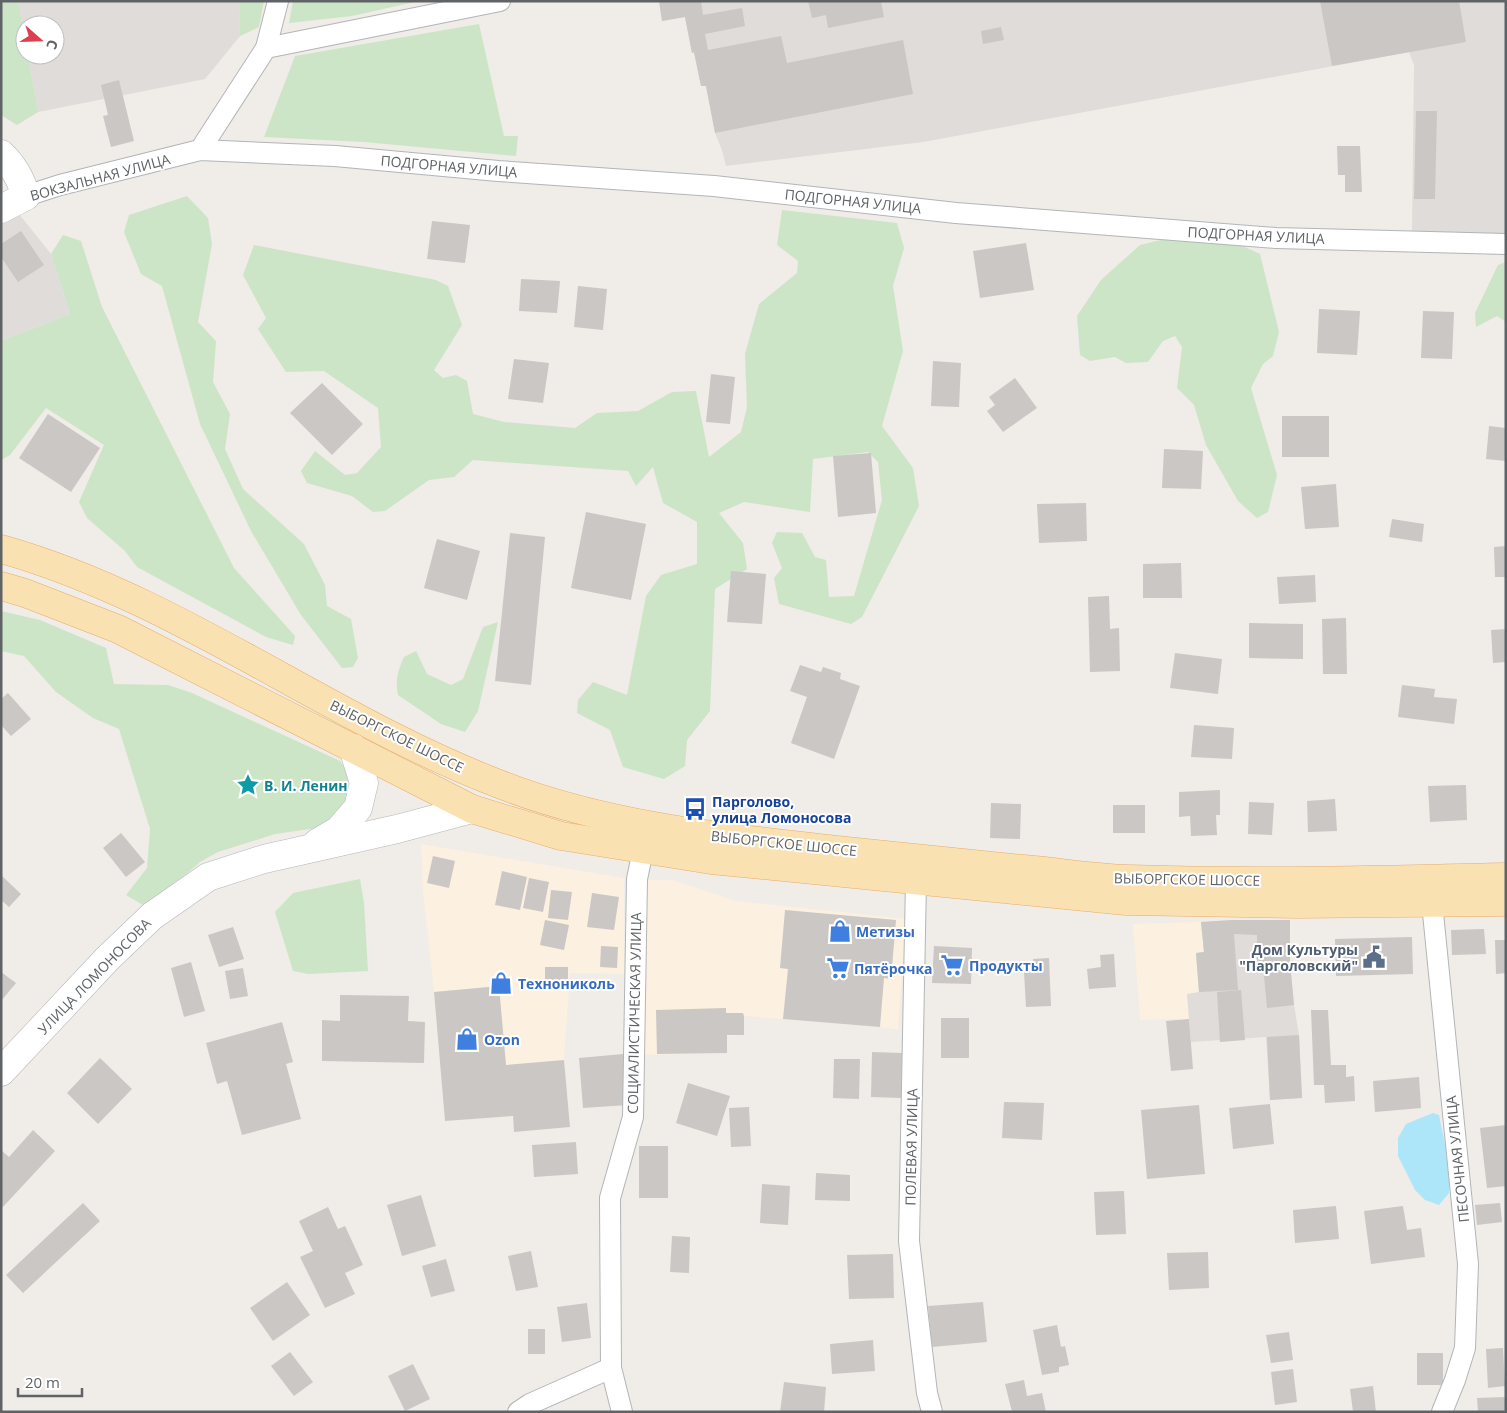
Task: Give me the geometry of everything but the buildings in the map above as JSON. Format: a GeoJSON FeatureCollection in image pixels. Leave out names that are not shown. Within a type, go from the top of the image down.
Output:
{"type":"FeatureCollection","features":[{"type":"Feature","properties":{"kind":"main road","name":"ВЫБОРГСКОЕ ШОССЕ"},"geometry":{"type":"LineString","coordinates":[[1,549],[38,559],[135,599],[201,632],[445,762],[501,785],[569,808],[715,836],[1123,879],[1295,881],[1506,878]]}},
{"type":"Feature","properties":{"kind":"main road","name":"ВЫБОРГСКОЕ ШОССЕ"},"geometry":{"type":"LineString","coordinates":[[1,586],[25,592],[118,629],[472,809],[561,836],[735,863],[1126,901],[1296,904],[1506,902]]}},
{"type":"Feature","properties":{"kind":"street"},"geometry":{"type":"LineString","coordinates":[[200,150],[266,48],[278,1]]}},
{"type":"Feature","properties":{"kind":"street"},"geometry":{"type":"LineString","coordinates":[[266,48],[500,1]]}},
{"type":"Feature","properties":{"kind":"street","name":"ВОКЗАЛЬНАЯ УЛИЦА"},"geometry":{"type":"LineString","coordinates":[[1,209],[26,196],[60,185],[200,150]]}},
{"type":"Feature","properties":{"kind":"street","name":"ПОДГОРНАЯ УЛИЦА"},"geometry":{"type":"LineString","coordinates":[[200,150],[335,156],[498,171],[714,186],[956,213],[1276,238],[1506,244]]}},
{"type":"Feature","properties":{"kind":"street"},"geometry":{"type":"LineString","coordinates":[[1,154],[21,180],[26,196]]}},
{"type":"Feature","properties":{"kind":"street","name":"УЛИЦА ЛОМОНОСОВА"},"geometry":{"type":"LineString","coordinates":[[306,851],[339,830],[358,808],[364,783],[353,748]]}},
{"type":"Feature","properties":{"kind":"street","name":"УЛИЦА ЛОМОНОСОВА"},"geometry":{"type":"LineString","coordinates":[[1,1072],[107,959],[152,916],[208,877],[264,860],[472,809]]}},
{"type":"Feature","properties":{"kind":"street","name":"СОЦИАЛИСТИЧЕСКАЯ УЛИЦА"},"geometry":{"type":"LineString","coordinates":[[622,1412],[611,1368],[610,1198],[633,1118],[637,879],[643,850]]}},
{"type":"Feature","properties":{"kind":"street","name":"ПОЛЕВАЯ УЛИЦА"},"geometry":{"type":"LineString","coordinates":[[916,881],[909,1241],[925,1375],[932,1412]]}},
{"type":"Feature","properties":{"kind":"street","name":"ПЕСОЧНАЯ УЛИЦА"},"geometry":{"type":"LineString","coordinates":[[1432,903],[1468,1264],[1465,1348],[1442,1412]]}},
{"type":"Feature","properties":{"kind":"street"},"geometry":{"type":"LineString","coordinates":[[518,1412],[530,1404],[611,1368]]}},
{"type":"Feature","properties":{"kind":"shaded area"},"geometry":{"type":"Polygon","coordinates":[[[18,1],[239,1],[240,36],[205,79],[38,112],[30,65],[65,65],[65,15],[21,15],[18,1]]]}},
{"type":"Feature","properties":{"kind":"shaded area"},"geometry":{"type":"Polygon","coordinates":[[[659,1],[1506,1],[1506,235],[1412,231],[1414,65],[1409,52],[923,142],[726,166],[715,133],[706,86],[701,86],[685,17],[662,21],[659,1]]]}},
{"type":"Feature","properties":{"kind":"shaded area"},"geometry":{"type":"Polygon","coordinates":[[[19,214],[51,254],[70,314],[1,341],[1,224],[19,214]]]}},
{"type":"Feature","properties":{"kind":"shaded area","name":"Технониколь"},"geometry":{"type":"Polygon","coordinates":[[[421,844],[624,878],[624,974],[570,973],[564,1060],[570,1127],[514,1132],[512,1116],[445,1121],[423,892],[421,844]]]}},
{"type":"Feature","properties":{"kind":"shaded area"},"geometry":{"type":"Polygon","coordinates":[[[642,880],[673,880],[736,901],[906,919],[898,1030],[744,1016],[744,1035],[727,1036],[727,1053],[644,1055],[642,880]]]}},
{"type":"Feature","properties":{"kind":"shaded area"},"geometry":{"type":"Polygon","coordinates":[[[1290,920],[1290,963],[1299,1035],[1302,1098],[1270,1100],[1266,1037],[1191,1042],[1187,994],[1199,992],[1196,953],[1204,952],[1201,922],[1290,920]]]}},
{"type":"Feature","properties":{"kind":"shaded area"},"geometry":{"type":"Polygon","coordinates":[[[1201,922],[1204,952],[1196,953],[1199,992],[1187,994],[1189,1019],[1140,1020],[1133,924],[1201,922]]]}},
{"type":"Feature","properties":{"kind":"green space"},"geometry":{"type":"Polygon","coordinates":[[[1,1],[18,1],[21,15],[15,15],[15,65],[30,65],[38,112],[17,125],[1,115],[1,1]]]}},
{"type":"Feature","properties":{"kind":"green space"},"geometry":{"type":"Polygon","coordinates":[[[239,1],[264,1],[259,27],[240,36],[239,1]]]}},
{"type":"Feature","properties":{"kind":"green space"},"geometry":{"type":"Polygon","coordinates":[[[293,1],[419,1],[352,16],[289,23],[293,1]]]}},
{"type":"Feature","properties":{"kind":"green space"},"geometry":{"type":"Polygon","coordinates":[[[479,24],[504,136],[518,136],[516,156],[364,142],[264,137],[295,56],[479,24]]]}},
{"type":"Feature","properties":{"kind":"green space"},"geometry":{"type":"Polygon","coordinates":[[[187,196],[208,218],[212,244],[198,322],[216,341],[213,382],[230,414],[225,449],[243,489],[304,544],[325,585],[327,606],[351,619],[358,658],[353,667],[342,668],[301,615],[251,531],[200,424],[162,286],[141,274],[124,232],[129,215],[187,196]]]}},
{"type":"Feature","properties":{"kind":"green space"},"geometry":{"type":"Polygon","coordinates":[[[782,210],[897,223],[904,248],[893,286],[903,351],[882,426],[913,468],[919,506],[862,617],[851,624],[779,604],[774,578],[782,568],[772,543],[777,532],[802,533],[815,557],[826,560],[829,597],[854,596],[882,500],[878,462],[868,452],[813,459],[810,512],[744,502],[719,513],[743,543],[747,569],[715,589],[710,711],[687,740],[685,766],[664,779],[623,767],[610,730],[577,713],[578,700],[593,682],[627,695],[646,596],[661,575],[697,564],[697,522],[663,503],[653,467],[636,486],[628,471],[473,460],[454,477],[429,480],[385,511],[373,512],[352,496],[307,483],[301,471],[315,451],[345,475],[357,473],[381,447],[378,408],[324,371],[286,372],[258,329],[266,318],[243,275],[254,245],[436,280],[448,286],[462,325],[434,370],[443,378],[456,375],[467,381],[473,414],[504,422],[575,428],[597,413],[638,411],[672,392],[696,391],[709,457],[741,432],[747,407],[745,354],[759,304],[797,273],[798,261],[777,245],[782,210]]]}},
{"type":"Feature","properties":{"kind":"green space"},"geometry":{"type":"Polygon","coordinates":[[[63,235],[81,241],[102,307],[234,568],[295,636],[293,645],[266,637],[137,567],[125,551],[87,518],[79,502],[104,445],[46,408],[10,455],[1,460],[1,341],[70,314],[51,254],[63,235]]]}},
{"type":"Feature","properties":{"kind":"green space"},"geometry":{"type":"Polygon","coordinates":[[[1169,238],[1232,241],[1260,254],[1279,332],[1273,356],[1263,364],[1251,388],[1277,475],[1268,512],[1257,518],[1238,501],[1206,445],[1194,405],[1177,388],[1182,347],[1175,336],[1163,341],[1148,362],[1126,363],[1115,357],[1090,361],[1080,355],[1077,316],[1101,280],[1140,245],[1169,238]]]}},
{"type":"Feature","properties":{"kind":"green space"},"geometry":{"type":"Polygon","coordinates":[[[1506,262],[1506,322],[1497,316],[1476,327],[1475,313],[1498,265],[1506,262]]]}},
{"type":"Feature","properties":{"kind":"green space"},"geometry":{"type":"Polygon","coordinates":[[[1,611],[40,620],[106,648],[114,684],[168,685],[192,693],[340,761],[353,779],[353,795],[324,827],[275,834],[218,852],[200,862],[143,905],[126,895],[147,868],[150,829],[119,729],[93,718],[56,692],[24,656],[1,651],[1,611]]]}},
{"type":"Feature","properties":{"kind":"green space"},"geometry":{"type":"Polygon","coordinates":[[[498,622],[478,711],[465,732],[441,724],[398,695],[398,676],[404,657],[416,651],[427,674],[451,685],[463,679],[483,627],[498,622]]]}},
{"type":"Feature","properties":{"kind":"green space"},"geometry":{"type":"Polygon","coordinates":[[[360,879],[364,903],[368,971],[308,974],[293,971],[275,912],[293,893],[360,879]]]}},
{"type":"Feature","properties":{"kind":"water"},"geometry":{"type":"Polygon","coordinates":[[[1433,1113],[1439,1115],[1449,1164],[1449,1193],[1439,1205],[1425,1200],[1415,1190],[1398,1156],[1398,1138],[1406,1124],[1433,1113]]]}},
{"type":"Feature","properties":{"kind":"place","name":"В. И. Ленин"},"geometry":{"type":"Point","coordinates":[248,785]}},
{"type":"Feature","properties":{"kind":"place","name":"Парголово, улица Ломоносова"},"geometry":{"type":"Point","coordinates":[695,809]}},
{"type":"Feature","properties":{"kind":"place","name":"Метизы"},"geometry":{"type":"Point","coordinates":[840,931]}},
{"type":"Feature","properties":{"kind":"place","name":"Дом Культуры \"Парголовский\""},"geometry":{"type":"Point","coordinates":[1374,957]}},
{"type":"Feature","properties":{"kind":"place","name":"Продукты"},"geometry":{"type":"Point","coordinates":[952,965]}},
{"type":"Feature","properties":{"kind":"place","name":"Пятёрочка"},"geometry":{"type":"Point","coordinates":[838,968]}},
{"type":"Feature","properties":{"kind":"place","name":"Технониколь"},"geometry":{"type":"Point","coordinates":[501,983]}},
{"type":"Feature","properties":{"kind":"place","name":"Ozon"},"geometry":{"type":"Point","coordinates":[467,1039]}}]}
